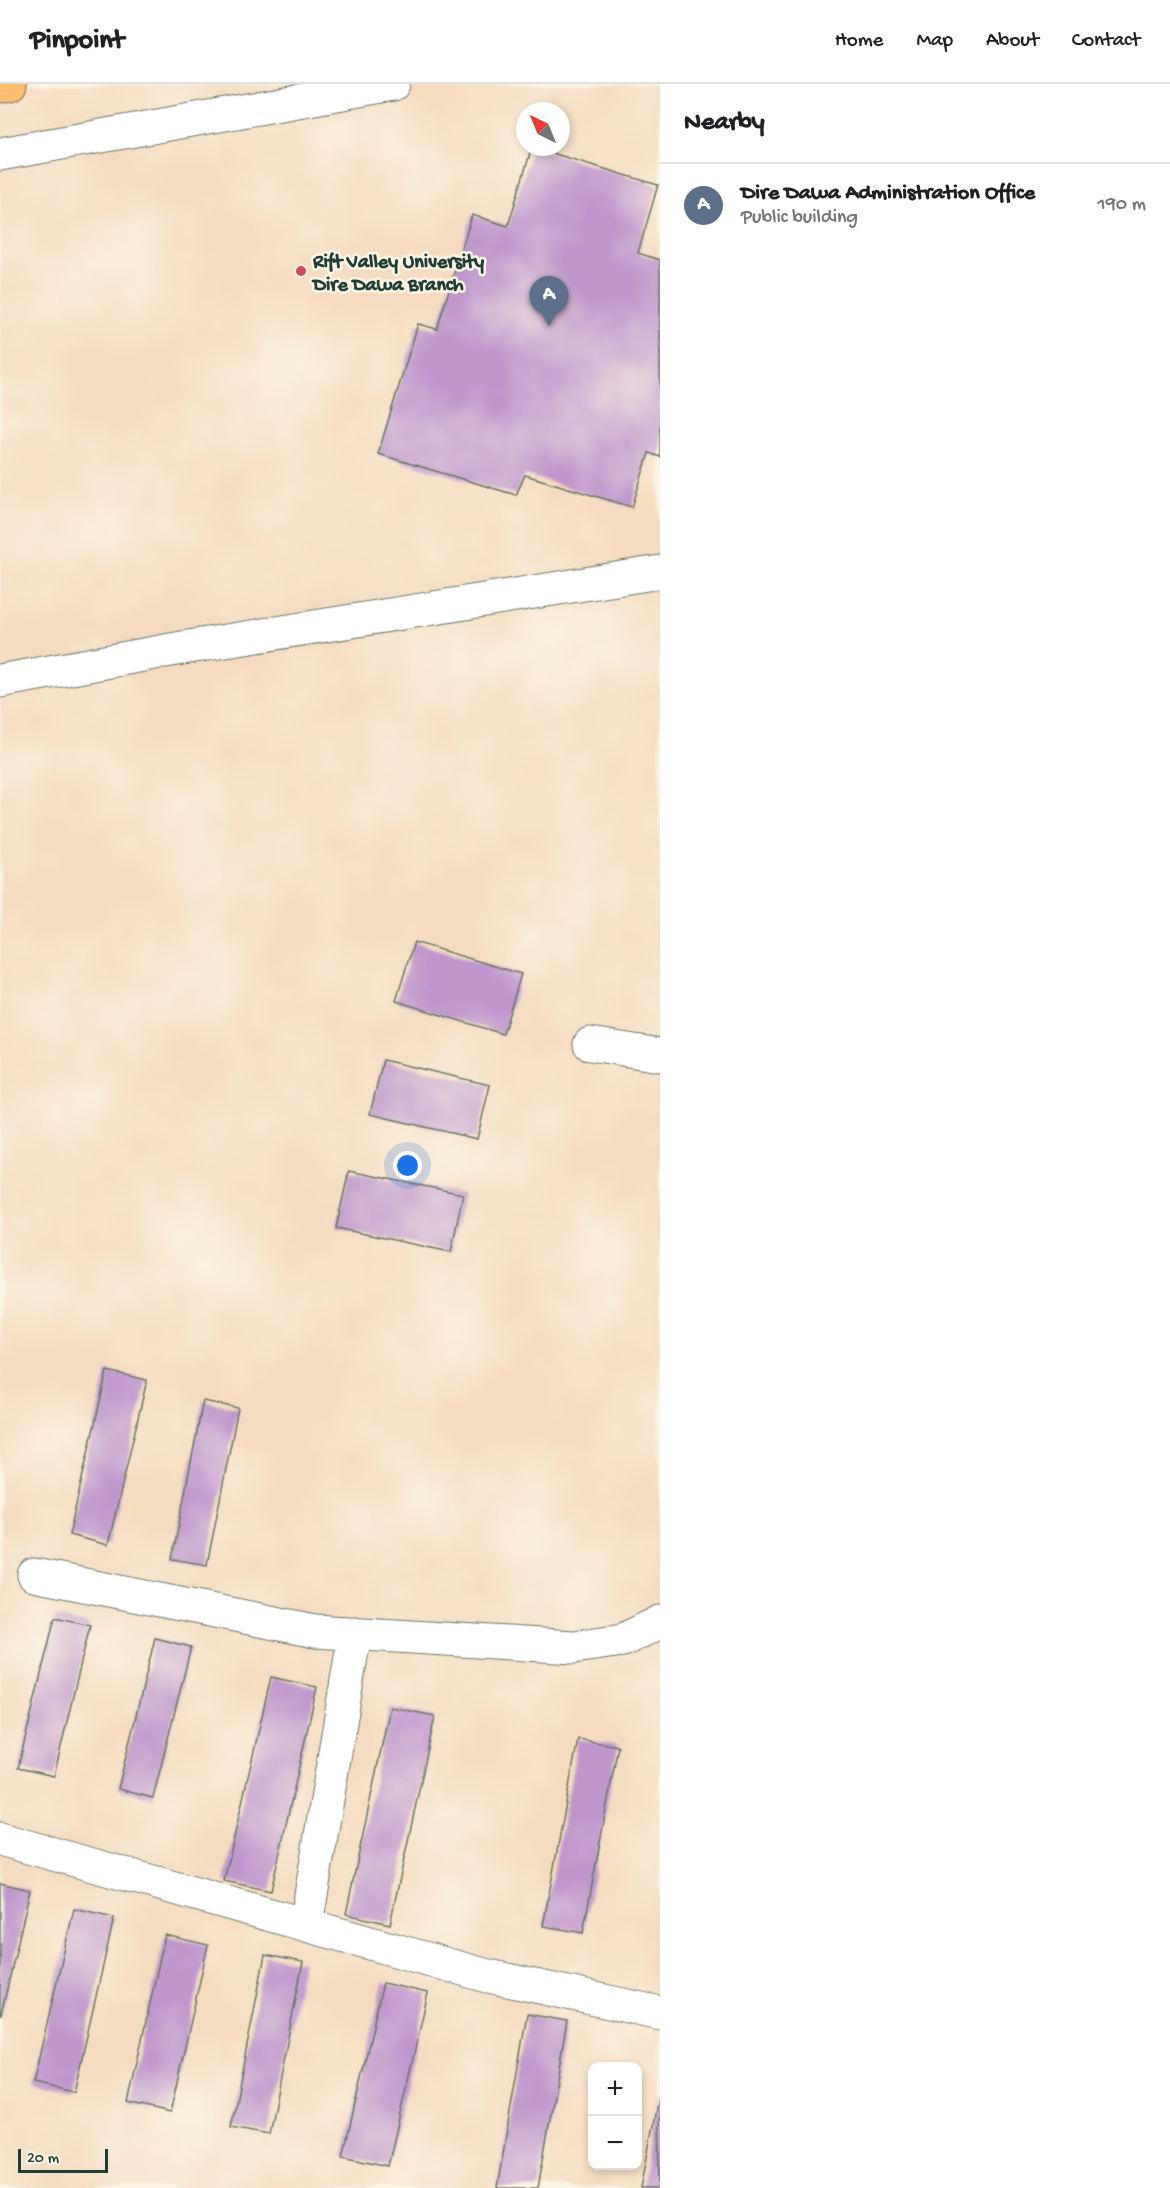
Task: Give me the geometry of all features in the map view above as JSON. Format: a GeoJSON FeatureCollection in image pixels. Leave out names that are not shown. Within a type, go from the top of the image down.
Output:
{"type":"FeatureCollection","features":[{"type":"Feature","properties":{"kind":"main road"},"geometry":{"type":"LineString","coordinates":[[0,86],[10,84]]}},
{"type":"Feature","properties":{"kind":"street"},"geometry":{"type":"LineString","coordinates":[[0,154],[393,84]]}},
{"type":"Feature","properties":{"kind":"street"},"geometry":{"type":"LineString","coordinates":[[0,681],[193,646],[660,572]]}},
{"type":"Feature","properties":{"kind":"street"},"geometry":{"type":"LineString","coordinates":[[590,1044],[660,1056]]}},
{"type":"Feature","properties":{"kind":"street"},"geometry":{"type":"LineString","coordinates":[[34,1575],[315,1631],[574,1647],[623,1640],[660,1622]]}},
{"type":"Feature","properties":{"kind":"street"},"geometry":{"type":"LineString","coordinates":[[306,1925],[355,1633]]}},
{"type":"Feature","properties":{"kind":"street"},"geometry":{"type":"LineString","coordinates":[[0,1839],[484,1975],[660,2013]]}},
{"type":"Feature","properties":{"kind":"building"},"geometry":{"type":"Polygon","coordinates":[[[529,156],[562,156],[658,185],[638,253],[660,260],[660,457],[649,453],[632,507],[525,475],[516,495],[378,454],[418,324],[437,329],[472,215],[508,226],[529,156]]]}},
{"type":"Feature","properties":{"kind":"building"},"geometry":{"type":"Polygon","coordinates":[[[414,942],[521,974],[503,1034],[396,1001],[414,942]]]}},
{"type":"Feature","properties":{"kind":"building"},"geometry":{"type":"Polygon","coordinates":[[[383,1060],[490,1085],[477,1139],[370,1114],[383,1060]]]}},
{"type":"Feature","properties":{"kind":"building"},"geometry":{"type":"Polygon","coordinates":[[[349,1171],[463,1194],[451,1252],[336,1228],[349,1171]]]}},
{"type":"Feature","properties":{"kind":"building"},"geometry":{"type":"Polygon","coordinates":[[[107,1371],[147,1380],[108,1545],[69,1535],[107,1371]]]}},
{"type":"Feature","properties":{"kind":"building"},"geometry":{"type":"Polygon","coordinates":[[[203,1401],[238,1408],[207,1565],[172,1559],[203,1401]]]}},
{"type":"Feature","properties":{"kind":"building"},"geometry":{"type":"Polygon","coordinates":[[[55,1617],[90,1625],[54,1776],[18,1768],[55,1617]]]}},
{"type":"Feature","properties":{"kind":"building"},"geometry":{"type":"Polygon","coordinates":[[[155,1638],[191,1647],[153,1798],[118,1789],[155,1638]]]}},
{"type":"Feature","properties":{"kind":"building"},"geometry":{"type":"Polygon","coordinates":[[[271,1677],[317,1687],[271,1891],[224,1881],[271,1677]]]}},
{"type":"Feature","properties":{"kind":"building"},"geometry":{"type":"Polygon","coordinates":[[[390,1707],[435,1716],[390,1924],[346,1914],[390,1707]]]}},
{"type":"Feature","properties":{"kind":"building"},"geometry":{"type":"Polygon","coordinates":[[[578,1739],[618,1746],[583,1933],[543,1926],[578,1739]]]}},
{"type":"Feature","properties":{"kind":"building"},"geometry":{"type":"Polygon","coordinates":[[[0,1883],[30,1890],[1,2015],[0,2015],[0,1883]]]}},
{"type":"Feature","properties":{"kind":"building"},"geometry":{"type":"Polygon","coordinates":[[[74,1909],[114,1918],[74,2092],[33,2083],[74,1909]]]}},
{"type":"Feature","properties":{"kind":"building"},"geometry":{"type":"Polygon","coordinates":[[[165,1935],[208,1945],[170,2113],[128,2103],[165,1935]]]}},
{"type":"Feature","properties":{"kind":"building"},"geometry":{"type":"Polygon","coordinates":[[[265,1955],[303,1962],[269,2134],[231,2127],[265,1955]]]}},
{"type":"Feature","properties":{"kind":"building"},"geometry":{"type":"Polygon","coordinates":[[[383,1983],[428,1993],[388,2166],[343,2156],[383,1983]]]}},
{"type":"Feature","properties":{"kind":"building"},"geometry":{"type":"Polygon","coordinates":[[[527,2014],[567,2021],[538,2188],[497,2188],[527,2014]]]}},
{"type":"Feature","properties":{"kind":"building"},"geometry":{"type":"Polygon","coordinates":[[[659,2094],[660,2188],[641,2188],[659,2094]]]}},
{"type":"Feature","properties":{"kind":"place","name":"Rift Valley University Dire Dawa Branch"},"geometry":{"type":"Point","coordinates":[301,271]}},
{"type":"Feature","properties":{"kind":"place","name":"Dire Dawa Administration Office"},"geometry":{"type":"Point","coordinates":[549,326]}}]}
